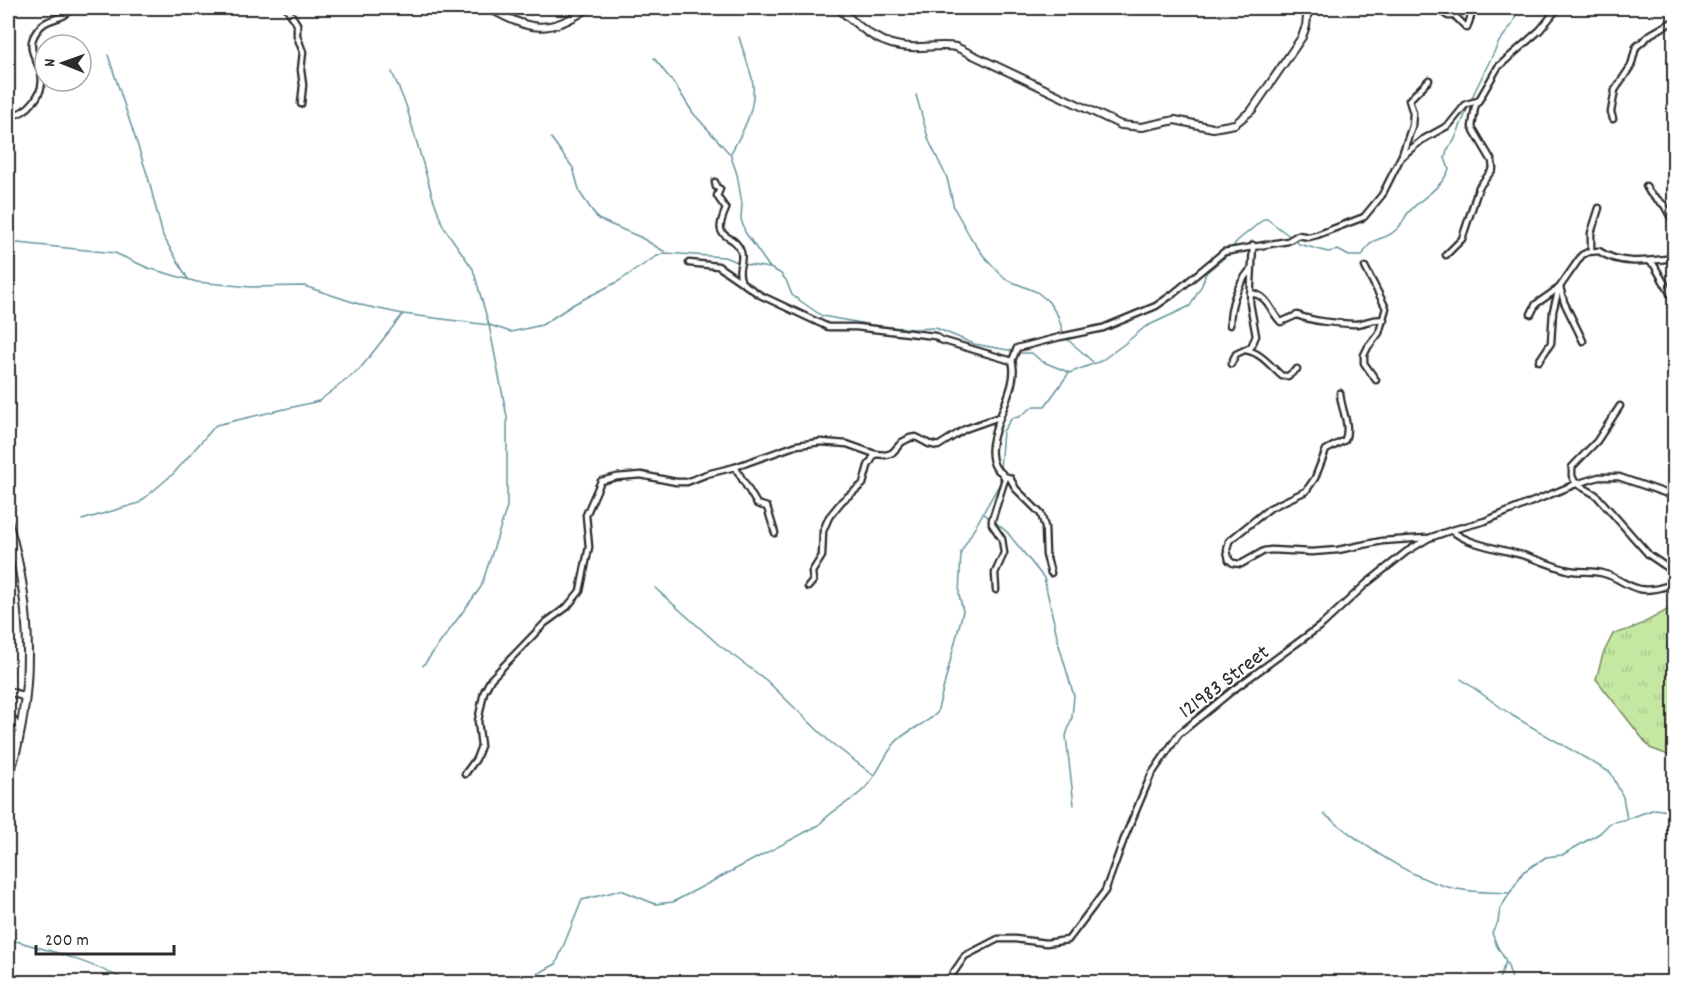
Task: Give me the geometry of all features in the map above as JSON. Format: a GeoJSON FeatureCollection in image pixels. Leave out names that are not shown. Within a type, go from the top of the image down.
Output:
{"type":"FeatureCollection","features":[{"type":"Feature","properties":{"kind":"main road"},"geometry":{"type":"LineString","coordinates":[[8,523],[20,572],[28,650],[20,731],[8,779]]}},
{"type":"Feature","properties":{"kind":"street"},"geometry":{"type":"LineString","coordinates":[[8,96],[8,116],[27,110],[38,95],[42,75],[32,54],[33,38],[46,20],[66,14],[72,8]]}},
{"type":"Feature","properties":{"kind":"street"},"geometry":{"type":"LineString","coordinates":[[287,8],[297,24],[297,36],[303,52],[301,104]]}},
{"type":"Feature","properties":{"kind":"street"},"geometry":{"type":"LineString","coordinates":[[490,8],[517,22],[544,27],[564,22],[589,8]]}},
{"type":"Feature","properties":{"kind":"street"},"geometry":{"type":"LineString","coordinates":[[841,8],[865,32],[886,43],[908,47],[945,45],[961,49],[1121,125],[1142,127],[1175,120],[1216,128],[1235,123],[1252,110],[1302,37],[1308,8]]}},
{"type":"Feature","properties":{"kind":"street"},"geometry":{"type":"LineString","coordinates":[[1439,10],[1448,16],[1455,15],[1467,28],[1472,14],[1471,8]]}},
{"type":"Feature","properties":{"kind":"street"},"geometry":{"type":"LineString","coordinates":[[1446,255],[1450,254],[1462,239],[1479,186],[1493,170],[1492,161],[1472,127],[1476,102],[1498,67],[1540,30],[1558,8]]}},
{"type":"Feature","properties":{"kind":"street"},"geometry":{"type":"LineString","coordinates":[[1613,119],[1611,112],[1615,90],[1631,66],[1636,47],[1651,34],[1674,21]]}},
{"type":"Feature","properties":{"kind":"street"},"geometry":{"type":"LineString","coordinates":[[1051,573],[1046,555],[1045,527],[1041,514],[994,463],[992,444],[999,417],[1015,375],[1012,361],[1015,352],[1030,344],[1103,328],[1156,306],[1231,251],[1253,245],[1288,241],[1298,236],[1317,235],[1364,217],[1382,195],[1401,157],[1412,126],[1413,113],[1409,100],[1429,80]]}},
{"type":"Feature","properties":{"kind":"street"},"geometry":{"type":"LineString","coordinates":[[1401,157],[1422,140],[1449,125],[1466,104],[1476,102]]}},
{"type":"Feature","properties":{"kind":"street"},"geometry":{"type":"LineString","coordinates":[[715,183],[720,189],[717,196],[726,209],[719,225],[720,230],[735,243],[741,253],[739,274],[742,283]]}},
{"type":"Feature","properties":{"kind":"street"},"geometry":{"type":"LineString","coordinates":[[1646,186],[1650,193],[1664,205],[1674,223]]}},
{"type":"Feature","properties":{"kind":"street"},"geometry":{"type":"LineString","coordinates":[[1591,251],[1591,233],[1599,208]]}},
{"type":"Feature","properties":{"kind":"street"},"geometry":{"type":"LineString","coordinates":[[1231,364],[1236,354],[1246,350],[1254,342],[1256,334],[1250,311],[1253,245]]}},
{"type":"Feature","properties":{"kind":"street"},"geometry":{"type":"LineString","coordinates":[[1539,361],[1551,344],[1553,311],[1560,287],[1582,255],[1591,251],[1599,251],[1606,256],[1621,260],[1650,262],[1674,258]]}},
{"type":"Feature","properties":{"kind":"street"},"geometry":{"type":"LineString","coordinates":[[1650,262],[1674,300]]}},
{"type":"Feature","properties":{"kind":"street"},"geometry":{"type":"LineString","coordinates":[[689,263],[718,266],[770,300],[828,327],[845,326],[935,336],[941,340],[1012,361]]}},
{"type":"Feature","properties":{"kind":"street"},"geometry":{"type":"LineString","coordinates":[[1365,267],[1386,304],[1384,320],[1379,333],[1364,355],[1364,363],[1376,380]]}},
{"type":"Feature","properties":{"kind":"street"},"geometry":{"type":"LineString","coordinates":[[1230,325],[1234,298],[1241,281],[1251,268]]}},
{"type":"Feature","properties":{"kind":"street"},"geometry":{"type":"LineString","coordinates":[[1531,314],[1536,304],[1560,287]]}},
{"type":"Feature","properties":{"kind":"street"},"geometry":{"type":"LineString","coordinates":[[1560,287],[1564,302],[1583,341]]}},
{"type":"Feature","properties":{"kind":"street"},"geometry":{"type":"LineString","coordinates":[[1250,293],[1268,302],[1281,322],[1297,315],[1316,321],[1356,324],[1378,318],[1384,320]]}},
{"type":"Feature","properties":{"kind":"street"},"geometry":{"type":"LineString","coordinates":[[1246,350],[1260,356],[1282,376],[1288,376],[1297,369]]}},
{"type":"Feature","properties":{"kind":"street"},"geometry":{"type":"LineString","coordinates":[[1340,393],[1341,408],[1348,427],[1345,440],[1326,450],[1316,478],[1306,492],[1270,507],[1229,541],[1227,550],[1229,560],[1241,564],[1264,551],[1271,550],[1312,552],[1338,550],[1382,541],[1429,538]]}},
{"type":"Feature","properties":{"kind":"street"},"geometry":{"type":"LineString","coordinates":[[1620,406],[1597,441],[1572,467],[1572,476],[1576,483],[1596,495],[1649,555],[1674,572]]}},
{"type":"Feature","properties":{"kind":"street"},"geometry":{"type":"LineString","coordinates":[[465,774],[476,759],[481,746],[478,721],[484,692],[491,679],[545,623],[567,607],[580,591],[589,547],[586,515],[602,481],[641,475],[682,482],[735,467],[797,445],[821,442],[847,444],[875,454],[892,453],[902,442],[913,437],[929,444],[940,445],[965,429],[999,417]]}},
{"type":"Feature","properties":{"kind":"street"},"geometry":{"type":"LineString","coordinates":[[808,587],[813,581],[812,571],[822,556],[822,535],[825,524],[842,501],[863,484],[868,466],[872,463],[875,454]]}},
{"type":"Feature","properties":{"kind":"street"},"geometry":{"type":"LineString","coordinates":[[735,467],[757,504],[767,507],[775,533]]}},
{"type":"Feature","properties":{"kind":"street"},"geometry":{"type":"LineString","coordinates":[[996,590],[995,573],[1004,553],[1002,539],[992,520],[1004,485],[1001,472]]}},
{"type":"Feature","properties":{"kind":"street","name":"121983 Street"},"geometry":{"type":"LineString","coordinates":[[947,982],[966,956],[998,939],[1046,943],[1068,940],[1105,891],[1151,775],[1179,734],[1233,690],[1323,624],[1367,583],[1406,552],[1429,538],[1485,521],[1576,483],[1599,477],[1612,476],[1674,496]]}},
{"type":"Feature","properties":{"kind":"street"},"geometry":{"type":"LineString","coordinates":[[1452,530],[1459,536],[1470,540],[1528,556],[1560,568],[1608,574],[1632,587],[1650,589],[1674,583]]}},
{"type":"Feature","properties":{"kind":"street"},"geometry":{"type":"LineString","coordinates":[[8,692],[25,697]]}},
{"type":"Feature","properties":{"kind":"street"},"geometry":{"type":"LineString","coordinates":[[8,713],[20,731]]}},
{"type":"Feature","properties":{"kind":"green space"},"geometry":{"type":"Polygon","coordinates":[[[1674,606],[1674,767],[1671,756],[1650,748],[1596,679],[1603,654],[1613,634],[1637,626],[1674,606]]]}},
{"type":"Feature","properties":{"kind":"waterway"},"geometry":{"type":"LineString","coordinates":[[1294,240],[1299,244],[1328,252],[1338,250],[1349,256],[1362,256],[1370,244],[1399,227],[1408,213],[1436,188],[1449,169],[1445,158],[1447,150],[1454,141],[1499,42],[1512,25],[1519,8]]}},
{"type":"Feature","properties":{"kind":"waterway"},"geometry":{"type":"LineString","coordinates":[[731,153],[749,117],[753,98],[752,78],[739,37]]}},
{"type":"Feature","properties":{"kind":"waterway"},"geometry":{"type":"LineString","coordinates":[[108,55],[148,177],[163,236],[188,279]]}},
{"type":"Feature","properties":{"kind":"waterway"},"geometry":{"type":"LineString","coordinates":[[654,58],[693,113],[730,154],[737,174],[742,204],[741,219],[745,232],[770,268]]}},
{"type":"Feature","properties":{"kind":"waterway"},"geometry":{"type":"LineString","coordinates":[[392,72],[406,105],[443,226],[473,269],[489,325],[507,417],[507,507],[481,587],[423,666]]}},
{"type":"Feature","properties":{"kind":"waterway"},"geometry":{"type":"LineString","coordinates":[[916,95],[929,141],[947,178],[954,208],[971,238],[1005,279],[1037,292],[1048,301],[1058,316],[1063,332]]}},
{"type":"Feature","properties":{"kind":"waterway"},"geometry":{"type":"LineString","coordinates":[[551,138],[573,168],[580,193],[598,219],[640,237],[665,252]]}},
{"type":"Feature","properties":{"kind":"waterway"},"geometry":{"type":"LineString","coordinates":[[1232,248],[1237,241],[1264,219],[1291,237]]}},
{"type":"Feature","properties":{"kind":"waterway"},"geometry":{"type":"LineString","coordinates":[[8,242],[115,253],[148,268],[197,282],[251,287],[304,286],[365,306],[403,314],[489,325],[511,332],[542,325],[574,304],[619,281],[665,253],[724,257],[738,262]]}},
{"type":"Feature","properties":{"kind":"waterway"},"geometry":{"type":"LineString","coordinates":[[1000,468],[1003,431],[1012,418],[1019,417],[1034,406],[1045,406],[1069,373],[1101,361],[1145,327],[1190,306],[1206,273],[1230,253]]}},
{"type":"Feature","properties":{"kind":"waterway"},"geometry":{"type":"LineString","coordinates":[[743,264],[770,268],[780,273],[786,280],[792,295],[822,316],[872,325],[912,329],[936,328],[974,344],[1014,351]]}},
{"type":"Feature","properties":{"kind":"waterway"},"geometry":{"type":"LineString","coordinates":[[82,520],[139,503],[174,473],[216,425],[319,401],[359,370],[403,314]]}},
{"type":"Feature","properties":{"kind":"waterway"},"geometry":{"type":"LineString","coordinates":[[1065,338],[1093,362]]}},
{"type":"Feature","properties":{"kind":"waterway"},"geometry":{"type":"LineString","coordinates":[[1018,353],[1032,353],[1041,361],[1068,372]]}},
{"type":"Feature","properties":{"kind":"waterway"},"geometry":{"type":"LineString","coordinates":[[522,982],[556,964],[582,900],[621,890],[655,904],[673,902],[819,825],[866,787],[899,738],[937,713],[963,611],[959,595],[961,552],[1000,483],[1000,473]]}},
{"type":"Feature","properties":{"kind":"waterway"},"geometry":{"type":"LineString","coordinates":[[983,513],[989,518]]}},
{"type":"Feature","properties":{"kind":"waterway"},"geometry":{"type":"LineString","coordinates":[[994,521],[1007,532],[1044,578],[1059,645],[1074,696],[1072,717],[1066,736],[1074,805]]}},
{"type":"Feature","properties":{"kind":"waterway"},"geometry":{"type":"LineString","coordinates":[[655,588],[719,645],[766,680],[829,741],[873,775]]}},
{"type":"Feature","properties":{"kind":"waterway"},"geometry":{"type":"LineString","coordinates":[[1461,679],[1513,716],[1611,773],[1623,797],[1627,819]]}},
{"type":"Feature","properties":{"kind":"waterway"},"geometry":{"type":"LineString","coordinates":[[1498,982],[1506,961],[1492,933],[1498,922],[1500,909],[1523,872],[1546,857],[1562,855],[1600,833],[1610,823],[1655,809],[1668,811],[1674,807]]}},
{"type":"Feature","properties":{"kind":"waterway"},"geometry":{"type":"LineString","coordinates":[[1324,814],[1381,856],[1427,880],[1460,889],[1509,893]]}},
{"type":"Feature","properties":{"kind":"waterway"},"geometry":{"type":"LineString","coordinates":[[8,939],[70,957],[129,982]]}},
{"type":"Feature","properties":{"kind":"waterway"},"geometry":{"type":"LineString","coordinates":[[1507,963],[1513,982]]}}]}
